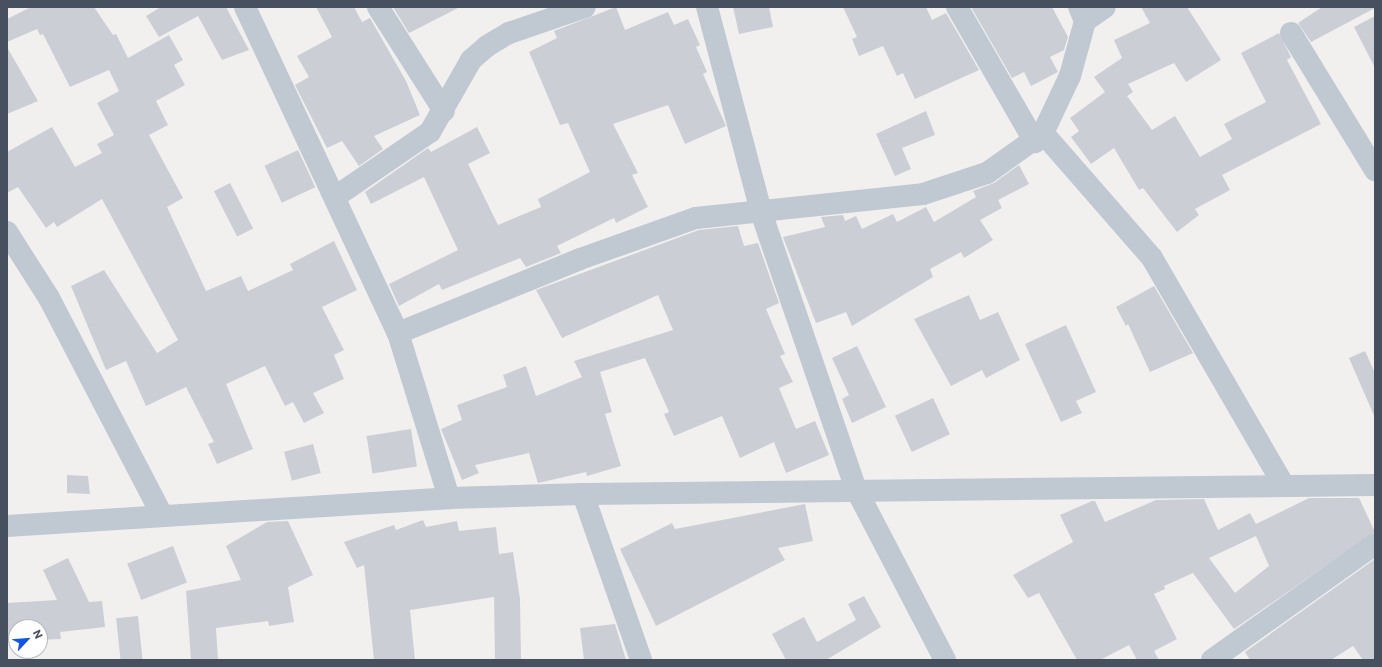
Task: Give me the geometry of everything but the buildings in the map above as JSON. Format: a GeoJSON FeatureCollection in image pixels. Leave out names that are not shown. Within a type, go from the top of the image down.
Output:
{"type":"FeatureCollection","features":[{"type":"Feature","properties":{"kind":"street"},"geometry":{"type":"LineString","coordinates":[[245,7],[398,333],[449,498]]}},
{"type":"Feature","properties":{"kind":"street"},"geometry":{"type":"LineString","coordinates":[[378,7],[444,111]]}},
{"type":"Feature","properties":{"kind":"street"},"geometry":{"type":"LineString","coordinates":[[335,197],[430,132],[444,111],[471,60],[488,46],[509,33],[585,7]]}},
{"type":"Feature","properties":{"kind":"street"},"geometry":{"type":"LineString","coordinates":[[707,7],[760,212],[856,489],[945,660]]}},
{"type":"Feature","properties":{"kind":"street"},"geometry":{"type":"LineString","coordinates":[[957,7],[1039,138],[1152,258],[1284,486]]}},
{"type":"Feature","properties":{"kind":"street"},"geometry":{"type":"LineString","coordinates":[[398,333],[580,259],[696,218],[923,194],[987,173],[1039,138],[1070,76],[1082,14],[1105,7]]}},
{"type":"Feature","properties":{"kind":"street"},"geometry":{"type":"LineString","coordinates":[[1291,33],[1375,170]]}},
{"type":"Feature","properties":{"kind":"street"},"geometry":{"type":"LineString","coordinates":[[7,232],[49,298],[162,515]]}},
{"type":"Feature","properties":{"kind":"street"},"geometry":{"type":"LineString","coordinates":[[7,526],[449,498],[856,489],[1375,485]]}},
{"type":"Feature","properties":{"kind":"street"},"geometry":{"type":"LineString","coordinates":[[583,494],[641,660]]}},
{"type":"Feature","properties":{"kind":"street"},"geometry":{"type":"LineString","coordinates":[[1222,657],[1375,544]]}}]}
